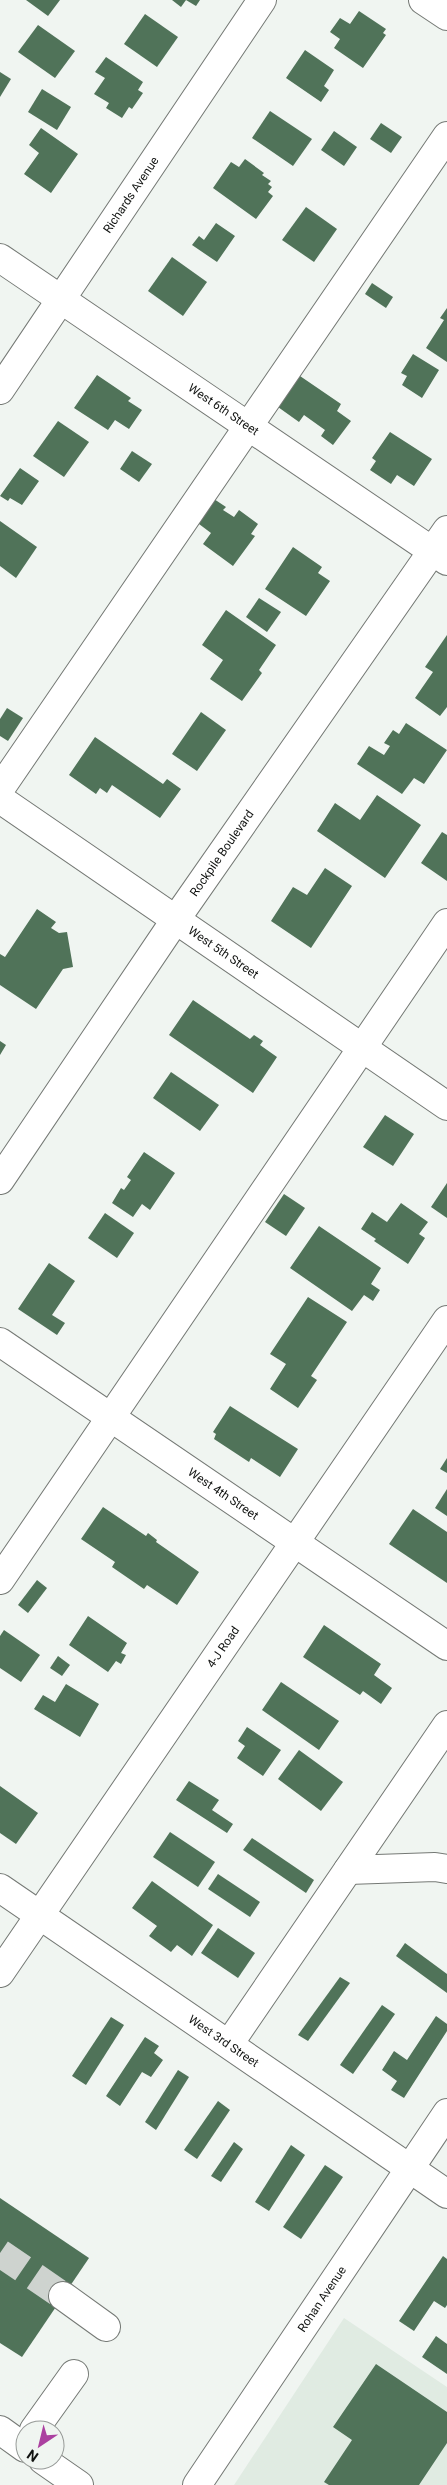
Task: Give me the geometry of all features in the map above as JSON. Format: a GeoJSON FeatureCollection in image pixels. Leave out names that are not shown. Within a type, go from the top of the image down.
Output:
{"type":"FeatureCollection","features":[{"type":"Feature","properties":{"kind":"street","name":"Richards Avenue"},"geometry":{"type":"LineString","coordinates":[[0,390],[262,0]]}},
{"type":"Feature","properties":{"kind":"street"},"geometry":{"type":"LineString","coordinates":[[424,0],[447,16]]}},
{"type":"Feature","properties":{"kind":"street"},"geometry":{"type":"LineString","coordinates":[[0,789],[250,427],[447,136]]}},
{"type":"Feature","properties":{"kind":"street","name":"West 6th Street"},"geometry":{"type":"LineString","coordinates":[[0,258],[250,427],[442,547]]}},
{"type":"Feature","properties":{"kind":"street","name":"Rockpile Boulevard"},"geometry":{"type":"LineString","coordinates":[[0,1180],[176,919],[442,547]]}},
{"type":"Feature","properties":{"kind":"street","name":"West 5th Street"},"geometry":{"type":"LineString","coordinates":[[0,799],[447,1106]]}},
{"type":"Feature","properties":{"kind":"street"},"geometry":{"type":"LineString","coordinates":[[0,1580],[447,923]]}},
{"type":"Feature","properties":{"kind":"street","name":"4-J Road"},"geometry":{"type":"LineString","coordinates":[[0,1973],[447,1320]]}},
{"type":"Feature","properties":{"kind":"street","name":"West 4th Street"},"geometry":{"type":"LineString","coordinates":[[0,1342],[447,1646]]}},
{"type":"Feature","properties":{"kind":"street"},"geometry":{"type":"LineString","coordinates":[[229,2044],[447,1725]]}},
{"type":"Feature","properties":{"kind":"street"},"geometry":{"type":"LineString","coordinates":[[348,1870],[436,1867],[447,1869]]}},
{"type":"Feature","properties":{"kind":"street","name":"West 3rd Street"},"geometry":{"type":"LineString","coordinates":[[0,1888],[447,2194]]}},
{"type":"Feature","properties":{"kind":"street","name":"Rohan Avenue"},"geometry":{"type":"LineString","coordinates":[[197,2485],[447,2113]]}},
{"type":"Feature","properties":{"kind":"street"},"geometry":{"type":"LineString","coordinates":[[63,2296],[106,2327]]}},
{"type":"Feature","properties":{"kind":"street"},"geometry":{"type":"LineString","coordinates":[[45,2420],[74,2374]]}},
{"type":"Feature","properties":{"kind":"street"},"geometry":{"type":"LineString","coordinates":[[0,2430],[15,2438]]}},
{"type":"Feature","properties":{"kind":"street"},"geometry":{"type":"LineString","coordinates":[[61,2470],[79,2485]]}},
{"type":"Feature","properties":{"kind":"shaded area"},"geometry":{"type":"Polygon","coordinates":[[[344,2318],[447,2387],[447,2485],[234,2485],[344,2318]]]}},
{"type":"Feature","properties":{"kind":"building"},"geometry":{"type":"Polygon","coordinates":[[[26,0],[60,0],[48,16],[26,0]]]}},
{"type":"Feature","properties":{"kind":"building"},"geometry":{"type":"Polygon","coordinates":[[[172,0],[186,0],[181,7],[172,0]]]}},
{"type":"Feature","properties":{"kind":"building"},"geometry":{"type":"Polygon","coordinates":[[[186,0],[200,0],[196,6],[186,0]]]}},
{"type":"Feature","properties":{"kind":"building"},"geometry":{"type":"Polygon","coordinates":[[[359,11],[386,29],[383,33],[386,35],[363,68],[334,48],[340,39],[330,32],[340,18],[350,24],[359,11]]]}},
{"type":"Feature","properties":{"kind":"building"},"geometry":{"type":"Polygon","coordinates":[[[145,14],[178,37],[157,67],[124,44],[145,14]]]}},
{"type":"Feature","properties":{"kind":"building"},"geometry":{"type":"Polygon","coordinates":[[[38,25],[75,51],[55,78],[18,52],[38,25]]]}},
{"type":"Feature","properties":{"kind":"building"},"geometry":{"type":"Polygon","coordinates":[[[305,50],[334,70],[324,86],[329,90],[321,102],[286,78],[305,50]]]}},
{"type":"Feature","properties":{"kind":"building"},"geometry":{"type":"Polygon","coordinates":[[[106,57],[143,82],[138,90],[143,93],[132,109],[129,107],[122,118],[106,108],[109,103],[94,94],[105,78],[95,72],[106,57]]]}},
{"type":"Feature","properties":{"kind":"building"},"geometry":{"type":"Polygon","coordinates":[[[0,72],[11,79],[0,97],[0,72]]]}},
{"type":"Feature","properties":{"kind":"building"},"geometry":{"type":"Polygon","coordinates":[[[42,89],[71,107],[57,130],[28,112],[42,89]]]}},
{"type":"Feature","properties":{"kind":"building"},"geometry":{"type":"Polygon","coordinates":[[[270,111],[312,139],[293,166],[252,138],[270,111]]]}},
{"type":"Feature","properties":{"kind":"building"},"geometry":{"type":"Polygon","coordinates":[[[381,123],[402,137],[391,153],[370,139],[381,123]]]}},
{"type":"Feature","properties":{"kind":"building"},"geometry":{"type":"Polygon","coordinates":[[[41,128],[78,154],[51,193],[24,174],[39,153],[29,145],[41,128]]]}},
{"type":"Feature","properties":{"kind":"building"},"geometry":{"type":"Polygon","coordinates":[[[334,131],[357,147],[344,166],[321,150],[334,131]]]}},
{"type":"Feature","properties":{"kind":"building"},"geometry":{"type":"Polygon","coordinates":[[[245,159],[264,173],[262,175],[271,181],[268,184],[272,187],[268,192],[273,196],[256,219],[213,188],[231,162],[239,167],[245,159]]]}},
{"type":"Feature","properties":{"kind":"building"},"geometry":{"type":"Polygon","coordinates":[[[306,207],[337,229],[314,262],[282,240],[306,207]]]}},
{"type":"Feature","properties":{"kind":"building"},"geometry":{"type":"Polygon","coordinates":[[[216,223],[235,236],[217,262],[192,245],[199,236],[204,240],[216,223]]]}},
{"type":"Feature","properties":{"kind":"building"},"geometry":{"type":"Polygon","coordinates":[[[172,257],[207,282],[183,316],[148,291],[172,257]]]}},
{"type":"Feature","properties":{"kind":"building"},"geometry":{"type":"Polygon","coordinates":[[[372,283],[393,297],[386,308],[365,294],[372,283]]]}},
{"type":"Feature","properties":{"kind":"building"},"geometry":{"type":"Polygon","coordinates":[[[447,308],[447,362],[426,348],[444,320],[440,318],[447,308]]]}},
{"type":"Feature","properties":{"kind":"building"},"geometry":{"type":"Polygon","coordinates":[[[413,354],[439,370],[422,398],[402,385],[407,376],[401,373],[413,354]]]}},
{"type":"Feature","properties":{"kind":"building"},"geometry":{"type":"Polygon","coordinates":[[[97,375],[131,398],[128,401],[142,410],[129,429],[115,420],[108,430],[74,408],[97,375]]]}},
{"type":"Feature","properties":{"kind":"building"},"geometry":{"type":"Polygon","coordinates":[[[300,376],[341,404],[337,411],[351,421],[333,445],[321,436],[325,430],[304,415],[299,422],[278,407],[300,376]]]}},
{"type":"Feature","properties":{"kind":"building"},"geometry":{"type":"Polygon","coordinates":[[[58,421],[89,442],[64,477],[33,456],[58,421]]]}},
{"type":"Feature","properties":{"kind":"building"},"geometry":{"type":"Polygon","coordinates":[[[390,432],[432,459],[414,486],[397,475],[391,484],[370,470],[376,461],[372,458],[390,432]]]}},
{"type":"Feature","properties":{"kind":"building"},"geometry":{"type":"Polygon","coordinates":[[[132,451],[152,464],[139,482],[120,469],[132,451]]]}},
{"type":"Feature","properties":{"kind":"building"},"geometry":{"type":"Polygon","coordinates":[[[20,468],[39,481],[22,505],[10,498],[8,501],[0,496],[20,468]]]}},
{"type":"Feature","properties":{"kind":"building"},"geometry":{"type":"Polygon","coordinates":[[[208,495],[226,507],[223,510],[234,517],[239,510],[258,524],[251,534],[255,536],[233,566],[203,544],[211,533],[191,518],[208,495]]]}},
{"type":"Feature","properties":{"kind":"building"},"geometry":{"type":"Polygon","coordinates":[[[0,521],[37,547],[16,578],[0,566],[0,521]]]}},
{"type":"Feature","properties":{"kind":"building"},"geometry":{"type":"Polygon","coordinates":[[[293,547],[322,567],[318,573],[330,581],[306,616],[265,589],[293,547]]]}},
{"type":"Feature","properties":{"kind":"building"},"geometry":{"type":"Polygon","coordinates":[[[259,598],[281,612],[267,632],[246,617],[259,598]]]}},
{"type":"Feature","properties":{"kind":"building"},"geometry":{"type":"Polygon","coordinates":[[[226,610],[276,645],[259,670],[262,673],[242,701],[210,679],[223,660],[202,645],[226,610]]]}},
{"type":"Feature","properties":{"kind":"building"},"geometry":{"type":"Polygon","coordinates":[[[447,635],[447,707],[440,716],[415,698],[433,672],[425,667],[447,635]]]}},
{"type":"Feature","properties":{"kind":"building"},"geometry":{"type":"Polygon","coordinates":[[[7,708],[23,718],[8,741],[0,736],[0,719],[7,708]]]}},
{"type":"Feature","properties":{"kind":"building"},"geometry":{"type":"Polygon","coordinates":[[[201,712],[226,730],[197,771],[172,754],[201,712]]]}},
{"type":"Feature","properties":{"kind":"building"},"geometry":{"type":"Polygon","coordinates":[[[406,723],[447,750],[424,784],[414,778],[402,794],[357,764],[369,746],[384,755],[390,746],[384,743],[393,730],[399,734],[406,723]]]}},
{"type":"Feature","properties":{"kind":"building"},"geometry":{"type":"Polygon","coordinates":[[[95,737],[163,784],[167,779],[181,789],[160,818],[112,785],[107,793],[100,788],[96,794],[69,775],[95,737]]]}},
{"type":"Feature","properties":{"kind":"building"},"geometry":{"type":"Polygon","coordinates":[[[377,795],[421,825],[385,878],[317,831],[335,803],[360,820],[377,795]]]}},
{"type":"Feature","properties":{"kind":"building"},"geometry":{"type":"Polygon","coordinates":[[[442,832],[447,835],[447,881],[421,863],[442,832]]]}},
{"type":"Feature","properties":{"kind":"building"},"geometry":{"type":"Polygon","coordinates":[[[325,868],[352,886],[311,948],[271,921],[293,887],[307,895],[325,868]]]}},
{"type":"Feature","properties":{"kind":"building"},"geometry":{"type":"Polygon","coordinates":[[[37,909],[56,922],[51,928],[59,933],[67,932],[73,967],[63,969],[36,1009],[0,985],[0,954],[5,957],[37,909]]]}},
{"type":"Feature","properties":{"kind":"building"},"geometry":{"type":"Polygon","coordinates":[[[193,1000],[250,1039],[254,1035],[263,1041],[260,1045],[277,1057],[253,1093],[169,1035],[193,1000]]]}},
{"type":"Feature","properties":{"kind":"building"},"geometry":{"type":"Polygon","coordinates":[[[0,1041],[6,1045],[0,1055],[0,1041]]]}},
{"type":"Feature","properties":{"kind":"building"},"geometry":{"type":"Polygon","coordinates":[[[171,1072],[219,1105],[200,1131],[153,1098],[171,1072]]]}},
{"type":"Feature","properties":{"kind":"building"},"geometry":{"type":"Polygon","coordinates":[[[385,1115],[414,1134],[393,1166],[363,1147],[385,1115]]]}},
{"type":"Feature","properties":{"kind":"building"},"geometry":{"type":"Polygon","coordinates":[[[144,1152],[175,1173],[150,1210],[142,1204],[133,1217],[112,1203],[121,1188],[124,1190],[131,1180],[127,1177],[144,1152]]]}},
{"type":"Feature","properties":{"kind":"building"},"geometry":{"type":"Polygon","coordinates":[[[447,1183],[447,1218],[431,1207],[447,1183]]]}},
{"type":"Feature","properties":{"kind":"building"},"geometry":{"type":"Polygon","coordinates":[[[284,1194],[305,1208],[286,1236],[265,1222],[284,1194]]]}},
{"type":"Feature","properties":{"kind":"building"},"geometry":{"type":"Polygon","coordinates":[[[401,1203],[428,1222],[419,1234],[425,1238],[408,1264],[374,1241],[376,1239],[361,1229],[372,1212],[387,1222],[401,1203]]]}},
{"type":"Feature","properties":{"kind":"building"},"geometry":{"type":"Polygon","coordinates":[[[105,1213],[134,1233],[117,1258],[88,1238],[105,1213]]]}},
{"type":"Feature","properties":{"kind":"building"},"geometry":{"type":"Polygon","coordinates":[[[319,1226],[381,1268],[371,1284],[380,1290],[373,1301],[364,1295],[352,1311],[290,1268],[319,1226]]]}},
{"type":"Feature","properties":{"kind":"building"},"geometry":{"type":"Polygon","coordinates":[[[49,1263],[75,1281],[52,1315],[65,1323],[57,1335],[18,1309],[49,1263]]]}},
{"type":"Feature","properties":{"kind":"building"},"geometry":{"type":"Polygon","coordinates":[[[308,1297],[347,1322],[311,1376],[317,1380],[298,1408],[270,1389],[286,1364],[270,1354],[308,1297]]]}},
{"type":"Feature","properties":{"kind":"building"},"geometry":{"type":"Polygon","coordinates":[[[230,1406],[298,1449],[280,1477],[251,1458],[249,1462],[214,1439],[216,1434],[213,1432],[230,1406]]]}},
{"type":"Feature","properties":{"kind":"building"},"geometry":{"type":"Polygon","coordinates":[[[447,1458],[447,1473],[440,1469],[447,1458]]]}},
{"type":"Feature","properties":{"kind":"building"},"geometry":{"type":"Polygon","coordinates":[[[447,1489],[447,1516],[435,1508],[447,1489]]]}},
{"type":"Feature","properties":{"kind":"building"},"geometry":{"type":"Polygon","coordinates":[[[103,1507],[146,1536],[148,1533],[157,1540],[156,1542],[199,1572],[177,1605],[147,1585],[144,1589],[112,1567],[115,1562],[81,1539],[103,1507]]]}},
{"type":"Feature","properties":{"kind":"building"},"geometry":{"type":"Polygon","coordinates":[[[413,1509],[447,1532],[447,1583],[389,1544],[413,1509]]]}},
{"type":"Feature","properties":{"kind":"building"},"geometry":{"type":"Polygon","coordinates":[[[37,1580],[47,1588],[28,1613],[18,1605],[37,1580]]]}},
{"type":"Feature","properties":{"kind":"building"},"geometry":{"type":"Polygon","coordinates":[[[88,1616],[127,1643],[121,1653],[126,1655],[121,1664],[116,1661],[108,1672],[69,1645],[88,1616]]]}},
{"type":"Feature","properties":{"kind":"building"},"geometry":{"type":"Polygon","coordinates":[[[324,1625],[381,1664],[374,1675],[392,1688],[381,1704],[363,1691],[360,1695],[303,1657],[324,1625]]]}},
{"type":"Feature","properties":{"kind":"building"},"geometry":{"type":"Polygon","coordinates":[[[4,1630],[40,1655],[21,1682],[0,1668],[0,1636],[4,1630]]]}},
{"type":"Feature","properties":{"kind":"building"},"geometry":{"type":"Polygon","coordinates":[[[58,1656],[70,1665],[62,1676],[50,1668],[58,1656]]]}},
{"type":"Feature","properties":{"kind":"building"},"geometry":{"type":"Polygon","coordinates":[[[281,1682],[339,1721],[319,1750],[262,1710],[281,1682]]]}},
{"type":"Feature","properties":{"kind":"building"},"geometry":{"type":"Polygon","coordinates":[[[66,1684],[99,1704],[80,1737],[34,1709],[43,1695],[55,1702],[66,1684]]]}},
{"type":"Feature","properties":{"kind":"building"},"geometry":{"type":"Polygon","coordinates":[[[247,1727],[281,1750],[263,1776],[237,1758],[245,1746],[238,1741],[247,1727]]]}},
{"type":"Feature","properties":{"kind":"building"},"geometry":{"type":"Polygon","coordinates":[[[299,1750],[343,1782],[321,1811],[278,1779],[299,1750]]]}},
{"type":"Feature","properties":{"kind":"building"},"geometry":{"type":"Polygon","coordinates":[[[189,1781],[219,1800],[212,1810],[233,1824],[227,1833],[176,1800],[189,1781]]]}},
{"type":"Feature","properties":{"kind":"building"},"geometry":{"type":"Polygon","coordinates":[[[0,1786],[38,1813],[16,1844],[0,1833],[0,1786]]]}},
{"type":"Feature","properties":{"kind":"building"},"geometry":{"type":"Polygon","coordinates":[[[170,1832],[215,1862],[198,1887],[153,1857],[170,1832]]]}},
{"type":"Feature","properties":{"kind":"building"},"geometry":{"type":"Polygon","coordinates":[[[252,1838],[314,1880],[306,1893],[243,1850],[252,1838]]]}},
{"type":"Feature","properties":{"kind":"building"},"geometry":{"type":"Polygon","coordinates":[[[218,1874],[260,1902],[250,1917],[208,1889],[218,1874]]]}},
{"type":"Feature","properties":{"kind":"building"},"geometry":{"type":"Polygon","coordinates":[[[152,1881],[213,1925],[192,1956],[177,1945],[171,1952],[149,1936],[157,1926],[132,1908],[152,1881]]]}},
{"type":"Feature","properties":{"kind":"building"},"geometry":{"type":"Polygon","coordinates":[[[218,1928],[255,1953],[238,1978],[201,1953],[218,1928]]]}},
{"type":"Feature","properties":{"kind":"building"},"geometry":{"type":"Polygon","coordinates":[[[405,1943],[447,1974],[447,1993],[396,1956],[405,1943]]]}},
{"type":"Feature","properties":{"kind":"building"},"geometry":{"type":"Polygon","coordinates":[[[340,1977],[350,1983],[308,2041],[298,2035],[340,1977]]]}},
{"type":"Feature","properties":{"kind":"building"},"geometry":{"type":"Polygon","coordinates":[[[382,2005],[395,2014],[353,2074],[340,2065],[382,2005]]]}},
{"type":"Feature","properties":{"kind":"building"},"geometry":{"type":"Polygon","coordinates":[[[436,2016],[447,2024],[447,2031],[404,2098],[391,2090],[397,2081],[382,2070],[394,2051],[407,2060],[436,2016]]]}},
{"type":"Feature","properties":{"kind":"building"},"geometry":{"type":"Polygon","coordinates":[[[111,2017],[124,2025],[86,2085],[72,2076],[111,2017]]]}},
{"type":"Feature","properties":{"kind":"building"},"geometry":{"type":"Polygon","coordinates":[[[145,2037],[159,2046],[154,2053],[163,2060],[151,2077],[142,2072],[120,2106],[106,2096],[145,2037]]]}},
{"type":"Feature","properties":{"kind":"building"},"geometry":{"type":"Polygon","coordinates":[[[178,2070],[189,2077],[156,2130],[145,2122],[178,2070]]]}},
{"type":"Feature","properties":{"kind":"building"},"geometry":{"type":"Polygon","coordinates":[[[218,2101],[230,2110],[197,2159],[184,2150],[218,2101]]]}},
{"type":"Feature","properties":{"kind":"building"},"geometry":{"type":"Polygon","coordinates":[[[234,2142],[243,2149],[221,2182],[211,2176],[234,2142]]]}},
{"type":"Feature","properties":{"kind":"building"},"geometry":{"type":"Polygon","coordinates":[[[291,2145],[305,2155],[269,2211],[255,2202],[291,2145]]]}},
{"type":"Feature","properties":{"kind":"building"},"geometry":{"type":"Polygon","coordinates":[[[325,2165],[343,2177],[301,2239],[283,2227],[325,2165]]]}},
{"type":"Feature","properties":{"kind":"building"},"geometry":{"type":"Polygon","coordinates":[[[0,2198],[89,2258],[22,2357],[0,2343],[0,2198]]]}},
{"type":"Feature","properties":{"kind":"building"},"geometry":{"type":"Polygon","coordinates":[[[443,2256],[447,2259],[447,2305],[445,2308],[434,2301],[414,2331],[399,2321],[443,2256]]]}},
{"type":"Feature","properties":{"kind":"building"},"geometry":{"type":"Polygon","coordinates":[[[436,2336],[447,2344],[447,2374],[422,2357],[436,2336]]]}},
{"type":"Feature","properties":{"kind":"building"},"geometry":{"type":"Polygon","coordinates":[[[376,2364],[447,2412],[447,2443],[419,2485],[329,2485],[324,2482],[352,2440],[333,2427],[376,2364]]]}},
{"type":"Feature","properties":{"kind":"tunnel"},"geometry":{"type":"LineString","coordinates":[[0,2253],[63,2296]]}}]}
